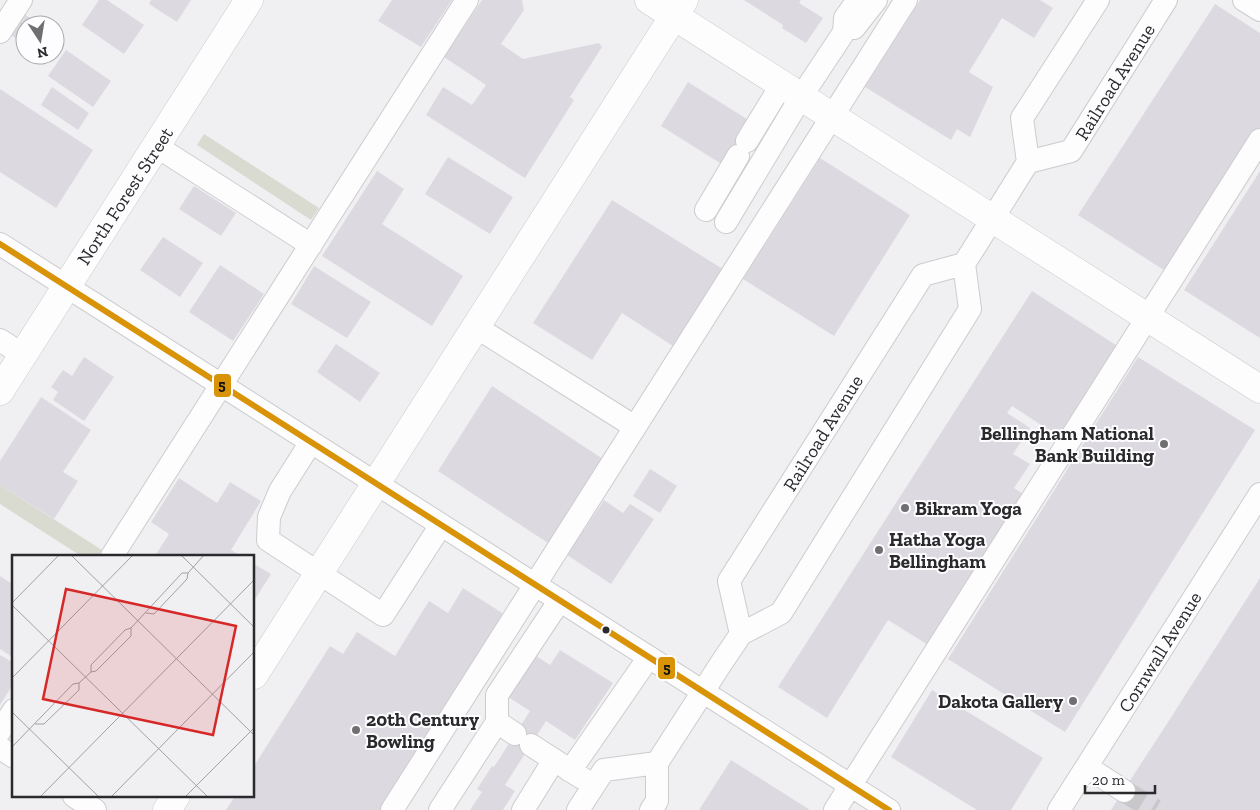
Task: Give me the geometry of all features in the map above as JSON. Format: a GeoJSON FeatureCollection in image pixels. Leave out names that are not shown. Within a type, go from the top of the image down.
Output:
{"type":"FeatureCollection","features":[{"type":"Feature","properties":{"kind":"main road","name":"North Forest Street"},"geometry":{"type":"LineString","coordinates":[[0,391],[249,0]]}},
{"type":"Feature","properties":{"kind":"main road"},"geometry":{"type":"LineString","coordinates":[[649,0],[679,8],[792,91],[1260,389]]}},
{"type":"Feature","properties":{"kind":"main road"},"geometry":{"type":"LineString","coordinates":[[255,672],[679,8]]}},
{"type":"Feature","properties":{"kind":"main road"},"geometry":{"type":"LineString","coordinates":[[167,810],[175,798]]}},
{"type":"Feature","properties":{"kind":"street"},"geometry":{"type":"LineString","coordinates":[[0,32],[21,0]]}},
{"type":"Feature","properties":{"kind":"street"},"geometry":{"type":"LineString","coordinates":[[113,555],[467,0]]}},
{"type":"Feature","properties":{"kind":"street"},"geometry":{"type":"LineString","coordinates":[[844,32],[845,18],[858,0]]}},
{"type":"Feature","properties":{"kind":"street"},"geometry":{"type":"LineString","coordinates":[[706,210],[743,148],[844,32],[857,26],[876,0]]}},
{"type":"Feature","properties":{"kind":"street"},"geometry":{"type":"LineString","coordinates":[[392,810],[906,0]]}},
{"type":"Feature","properties":{"kind":"street"},"geometry":{"type":"LineString","coordinates":[[651,810],[657,801],[656,763],[741,634],[781,613],[970,309],[964,264],[1028,162],[1022,118],[1098,0]]}},
{"type":"Feature","properties":{"kind":"street","name":"Railroad Avenue"},"geometry":{"type":"LineString","coordinates":[[1028,162],[1071,151],[1166,0]]}},
{"type":"Feature","properties":{"kind":"street"},"geometry":{"type":"LineString","coordinates":[[726,222],[792,91]]}},
{"type":"Feature","properties":{"kind":"street"},"geometry":{"type":"LineString","coordinates":[[835,810],[1260,140]]}},
{"type":"Feature","properties":{"kind":"street"},"geometry":{"type":"LineString","coordinates":[[156,146],[310,245]]}},
{"type":"Feature","properties":{"kind":"street"},"geometry":{"type":"LineString","coordinates":[[0,244],[889,810]]}},
{"type":"Feature","properties":{"kind":"street","name":"Railroad Avenue"},"geometry":{"type":"LineString","coordinates":[[741,634],[729,581],[924,275],[964,264]]}},
{"type":"Feature","properties":{"kind":"street"},"geometry":{"type":"LineString","coordinates":[[476,327],[635,427]]}},
{"type":"Feature","properties":{"kind":"street"},"geometry":{"type":"LineString","coordinates":[[0,340],[23,355]]}},
{"type":"Feature","properties":{"kind":"street"},"geometry":{"type":"LineString","coordinates":[[311,442],[280,490],[269,517],[268,540],[383,615],[442,525]]}},
{"type":"Feature","properties":{"kind":"street","name":"Cornwall Avenue"},"geometry":{"type":"LineString","coordinates":[[1059,810],[1260,494]]}},
{"type":"Feature","properties":{"kind":"street"},"geometry":{"type":"LineString","coordinates":[[560,600],[497,695],[514,734],[594,786]]}},
{"type":"Feature","properties":{"kind":"street"},"geometry":{"type":"LineString","coordinates":[[523,810],[562,765],[648,657]]}},
{"type":"Feature","properties":{"kind":"street"},"geometry":{"type":"LineString","coordinates":[[0,731],[12,713]]}},
{"type":"Feature","properties":{"kind":"street"},"geometry":{"type":"LineString","coordinates":[[440,810],[514,734]]}},
{"type":"Feature","properties":{"kind":"street"},"geometry":{"type":"LineString","coordinates":[[0,748],[12,756]]}},
{"type":"Feature","properties":{"kind":"street"},"geometry":{"type":"LineString","coordinates":[[578,810],[604,770],[656,763]]}},
{"type":"Feature","properties":{"kind":"street"},"geometry":{"type":"LineString","coordinates":[[1086,767],[1124,790]]}},
{"type":"Feature","properties":{"kind":"street"},"geometry":{"type":"LineString","coordinates":[[77,798],[95,810]]}},
{"type":"Feature","properties":{"kind":"shaded area"},"geometry":{"type":"Polygon","coordinates":[[[204,134],[319,208],[311,220],[197,145],[204,134]]]}},
{"type":"Feature","properties":{"kind":"shaded area"},"geometry":{"type":"Polygon","coordinates":[[[0,485],[102,550],[99,555],[79,555],[0,504],[0,485]]]}},
{"type":"Feature","properties":{"kind":"building"},"geometry":{"type":"Polygon","coordinates":[[[99,0],[107,0],[144,25],[124,54],[82,25],[99,0]]]}},
{"type":"Feature","properties":{"kind":"building"},"geometry":{"type":"Polygon","coordinates":[[[151,0],[191,0],[177,22],[149,4],[151,0]]]}},
{"type":"Feature","properties":{"kind":"building"},"geometry":{"type":"Polygon","coordinates":[[[392,0],[452,0],[421,47],[378,21],[392,0]]]}},
{"type":"Feature","properties":{"kind":"building"},"geometry":{"type":"Polygon","coordinates":[[[482,0],[522,0],[524,10],[501,44],[523,59],[599,43],[602,47],[570,97],[574,100],[525,178],[426,115],[443,87],[472,105],[486,85],[444,57],[482,0]]]}},
{"type":"Feature","properties":{"kind":"building"},"geometry":{"type":"Polygon","coordinates":[[[744,0],[801,0],[799,3],[823,18],[806,43],[782,28],[783,25],[744,0]]]}},
{"type":"Feature","properties":{"kind":"building"},"geometry":{"type":"Polygon","coordinates":[[[920,0],[1040,0],[1053,8],[1034,38],[1002,18],[969,72],[993,87],[970,137],[957,129],[951,140],[865,87],[920,0]]]}},
{"type":"Feature","properties":{"kind":"building"},"geometry":{"type":"Polygon","coordinates":[[[1215,4],[1260,33],[1260,129],[1167,272],[1078,215],[1215,4]]]}},
{"type":"Feature","properties":{"kind":"building"},"geometry":{"type":"Polygon","coordinates":[[[15,29],[15,38],[11,35],[15,29]]]}},
{"type":"Feature","properties":{"kind":"building"},"geometry":{"type":"Polygon","coordinates":[[[66,50],[111,81],[93,107],[48,76],[56,65],[65,65],[66,50]]]}},
{"type":"Feature","properties":{"kind":"building"},"geometry":{"type":"Polygon","coordinates":[[[688,82],[750,121],[752,144],[723,165],[661,126],[688,82]]]}},
{"type":"Feature","properties":{"kind":"building"},"geometry":{"type":"Polygon","coordinates":[[[52,87],[89,113],[78,130],[41,105],[52,87]]]}},
{"type":"Feature","properties":{"kind":"building"},"geometry":{"type":"Polygon","coordinates":[[[0,89],[93,150],[56,208],[0,172],[0,89]]]}},
{"type":"Feature","properties":{"kind":"building"},"geometry":{"type":"Polygon","coordinates":[[[448,157],[513,197],[490,234],[425,194],[448,157]]]}},
{"type":"Feature","properties":{"kind":"building"},"geometry":{"type":"Polygon","coordinates":[[[820,158],[910,215],[834,336],[743,279],[820,158]]]}},
{"type":"Feature","properties":{"kind":"building"},"geometry":{"type":"Polygon","coordinates":[[[377,171],[404,189],[382,224],[463,276],[432,326],[322,256],[377,171]]]}},
{"type":"Feature","properties":{"kind":"building"},"geometry":{"type":"Polygon","coordinates":[[[1260,171],[1260,338],[1184,290],[1260,171]]]}},
{"type":"Feature","properties":{"kind":"building"},"geometry":{"type":"Polygon","coordinates":[[[194,186],[236,213],[221,236],[179,209],[194,186]]]}},
{"type":"Feature","properties":{"kind":"building"},"geometry":{"type":"Polygon","coordinates":[[[612,200],[726,271],[676,348],[622,313],[592,360],[533,323],[612,200]]]}},
{"type":"Feature","properties":{"kind":"building"},"geometry":{"type":"Polygon","coordinates":[[[163,237],[203,263],[180,297],[140,270],[163,237]]]}},
{"type":"Feature","properties":{"kind":"building"},"geometry":{"type":"Polygon","coordinates":[[[220,265],[264,294],[233,341],[189,312],[220,265]]]}},
{"type":"Feature","properties":{"kind":"building"},"geometry":{"type":"Polygon","coordinates":[[[314,266],[371,302],[347,338],[291,304],[314,266]]]}},
{"type":"Feature","properties":{"kind":"building"},"geometry":{"type":"Polygon","coordinates":[[[1032,291],[1119,347],[1061,438],[1012,406],[1007,413],[1030,428],[1013,454],[1030,464],[1014,488],[1029,498],[933,648],[888,620],[827,718],[778,687],[1032,291]]]}},
{"type":"Feature","properties":{"kind":"building"},"geometry":{"type":"Polygon","coordinates":[[[336,344],[380,373],[360,402],[317,372],[336,344]]]}},
{"type":"Feature","properties":{"kind":"building"},"geometry":{"type":"Polygon","coordinates":[[[84,357],[114,377],[84,421],[53,400],[58,392],[51,387],[63,370],[72,376],[84,357]]]}},
{"type":"Feature","properties":{"kind":"building"},"geometry":{"type":"Polygon","coordinates":[[[1138,357],[1255,430],[1065,732],[948,659],[1138,357]]]}},
{"type":"Feature","properties":{"kind":"building"},"geometry":{"type":"Polygon","coordinates":[[[492,386],[603,459],[548,543],[438,471],[492,386]]]}},
{"type":"Feature","properties":{"kind":"building"},"geometry":{"type":"Polygon","coordinates":[[[41,397],[91,430],[63,472],[78,481],[54,519],[0,485],[0,461],[41,397]]]}},
{"type":"Feature","properties":{"kind":"building"},"geometry":{"type":"Polygon","coordinates":[[[650,469],[677,486],[660,513],[633,496],[650,469]]]}},
{"type":"Feature","properties":{"kind":"building"},"geometry":{"type":"Polygon","coordinates":[[[179,478],[217,503],[230,482],[261,501],[231,550],[239,555],[156,555],[169,534],[151,522],[179,478]]]}},
{"type":"Feature","properties":{"kind":"building"},"geometry":{"type":"Polygon","coordinates":[[[604,500],[623,513],[630,504],[654,519],[611,584],[567,555],[604,500]]]}},
{"type":"Feature","properties":{"kind":"building"},"geometry":{"type":"Polygon","coordinates":[[[255,565],[271,574],[255,599],[255,565]]]}},
{"type":"Feature","properties":{"kind":"building"},"geometry":{"type":"Polygon","coordinates":[[[0,576],[12,584],[12,657],[0,649],[0,576]]]}},
{"type":"Feature","properties":{"kind":"building"},"geometry":{"type":"Polygon","coordinates":[[[1260,578],[1260,810],[1111,810],[1168,722],[1260,578]]]}},
{"type":"Feature","properties":{"kind":"building"},"geometry":{"type":"Polygon","coordinates":[[[463,588],[507,616],[385,810],[226,810],[234,798],[255,798],[255,764],[330,646],[343,654],[357,632],[395,656],[429,601],[448,613],[463,588]]]}},
{"type":"Feature","properties":{"kind":"building"},"geometry":{"type":"Polygon","coordinates":[[[560,650],[613,683],[575,740],[546,721],[505,785],[515,791],[503,810],[470,810],[482,792],[477,789],[492,766],[494,767],[530,711],[505,695],[533,654],[550,665],[560,650]]]}},
{"type":"Feature","properties":{"kind":"building"},"geometry":{"type":"Polygon","coordinates":[[[0,655],[12,662],[12,686],[0,705],[0,655]]]}},
{"type":"Feature","properties":{"kind":"building"},"geometry":{"type":"Polygon","coordinates":[[[932,690],[1043,758],[1011,810],[977,810],[891,757],[932,690]]]}},
{"type":"Feature","properties":{"kind":"building"},"geometry":{"type":"Polygon","coordinates":[[[731,760],[777,789],[810,810],[699,810],[731,760]]]}},
{"type":"Feature","properties":{"kind":"tunnel"},"geometry":{"type":"LineString","coordinates":[[1124,791],[1155,810]]}},
{"type":"Feature","properties":{"kind":"transit line","name":"5"},"geometry":{"type":"LineString","coordinates":[[0,244],[889,810]]}},
{"type":"Feature","properties":{"kind":"place","name":"Bellingham National Bank Building"},"geometry":{"type":"Point","coordinates":[1164,444]}},
{"type":"Feature","properties":{"kind":"place","name":"Bikram Yoga"},"geometry":{"type":"Point","coordinates":[905,508]}},
{"type":"Feature","properties":{"kind":"place","name":"Hatha Yoga Bellingham"},"geometry":{"type":"Point","coordinates":[879,550]}},
{"type":"Feature","properties":{"kind":"place","name":"Dakota Gallery"},"geometry":{"type":"Point","coordinates":[1073,701]}},
{"type":"Feature","properties":{"kind":"place","name":"20th Century Bowling"},"geometry":{"type":"Point","coordinates":[356,730]}}]}
